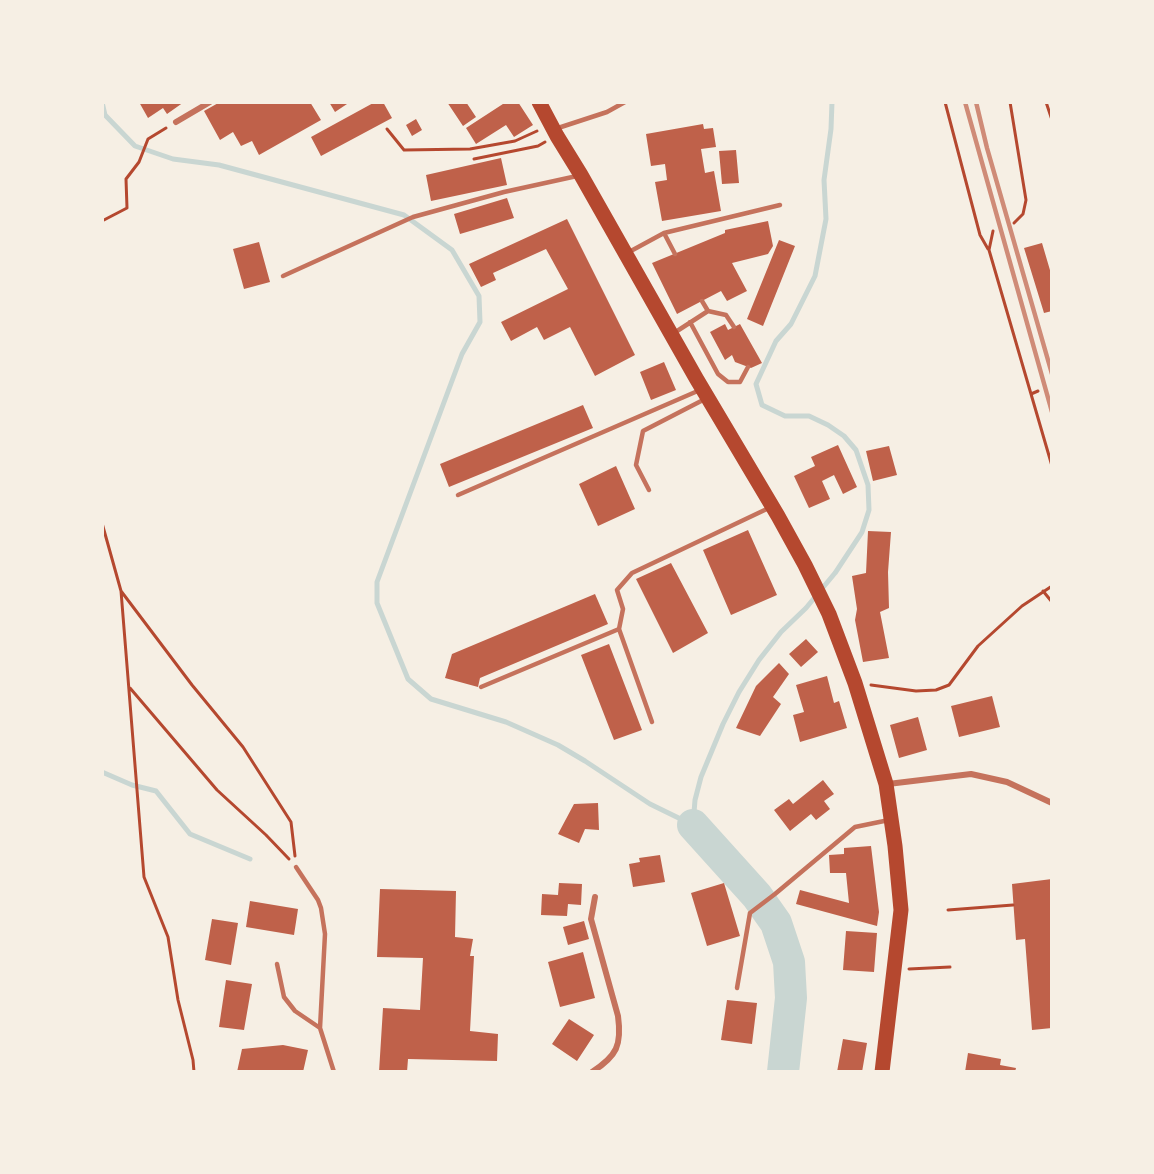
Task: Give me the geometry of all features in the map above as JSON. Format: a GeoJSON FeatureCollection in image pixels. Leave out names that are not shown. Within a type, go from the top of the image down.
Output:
{"type":"FeatureCollection","features":[{"type":"Feature","properties":{"kind":"main road"},"geometry":{"type":"LineString","coordinates":[[539,102],[553,130],[582,175],[805,565],[829,614],[855,683],[886,784],[901,910],[882,1072]]}},
{"type":"Feature","properties":{"kind":"street"},"geometry":{"type":"LineString","coordinates":[[176,122],[210,102]]}},
{"type":"Feature","properties":{"kind":"street"},"geometry":{"type":"LineString","coordinates":[[886,784],[971,774],[1007,782],[1052,803]]}},
{"type":"Feature","properties":{"kind":"street"},"geometry":{"type":"LineString","coordinates":[[592,1072],[613,1055],[618,1047],[621,1032],[591,919],[595,897]]}},
{"type":"Feature","properties":{"kind":"lane"},"geometry":{"type":"LineString","coordinates":[[553,130],[607,112],[625,102]]}},
{"type":"Feature","properties":{"kind":"lane"},"geometry":{"type":"LineString","coordinates":[[283,276],[413,217],[504,192],[582,175]]}},
{"type":"Feature","properties":{"kind":"lane"},"geometry":{"type":"LineString","coordinates":[[626,254],[664,233],[780,205]]}},
{"type":"Feature","properties":{"kind":"lane"},"geometry":{"type":"LineString","coordinates":[[664,233],[675,254]]}},
{"type":"Feature","properties":{"kind":"lane"},"geometry":{"type":"LineString","coordinates":[[702,301],[708,311]]}},
{"type":"Feature","properties":{"kind":"lane"},"geometry":{"type":"LineString","coordinates":[[671,334],[708,311],[726,315],[734,327]]}},
{"type":"Feature","properties":{"kind":"lane"},"geometry":{"type":"LineString","coordinates":[[690,322],[718,374],[728,382],[740,382],[748,367]]}},
{"type":"Feature","properties":{"kind":"lane"},"geometry":{"type":"LineString","coordinates":[[649,490],[636,465],[643,431],[705,393]]}},
{"type":"Feature","properties":{"kind":"lane"},"geometry":{"type":"LineString","coordinates":[[458,495],[705,393]]}},
{"type":"Feature","properties":{"kind":"lane"},"geometry":{"type":"LineString","coordinates":[[652,722],[619,629],[623,609],[617,590],[632,573],[772,506]]}},
{"type":"Feature","properties":{"kind":"lane"},"geometry":{"type":"LineString","coordinates":[[481,687],[619,629]]}},
{"type":"Feature","properties":{"kind":"lane"},"geometry":{"type":"LineString","coordinates":[[737,988],[750,914],[855,827],[890,819]]}},
{"type":"Feature","properties":{"kind":"lane"},"geometry":{"type":"LineString","coordinates":[[296,867],[321,908],[325,934],[320,1028],[334,1072]]}},
{"type":"Feature","properties":{"kind":"lane"},"geometry":{"type":"LineString","coordinates":[[277,964],[284,997],[295,1011],[320,1028]]}},
{"type":"Feature","properties":{"kind":"path"},"geometry":{"type":"LineString","coordinates":[[945,102],[980,235],[988,250],[1052,466]]}},
{"type":"Feature","properties":{"kind":"path"},"geometry":{"type":"LineString","coordinates":[[1010,102],[1026,200],[1023,214],[1014,223]]}},
{"type":"Feature","properties":{"kind":"path"},"geometry":{"type":"LineString","coordinates":[[1046,102],[1052,120]]}},
{"type":"Feature","properties":{"kind":"path"},"geometry":{"type":"LineString","coordinates":[[102,221],[127,208],[126,179],[139,162],[148,139],[176,122]]}},
{"type":"Feature","properties":{"kind":"path"},"geometry":{"type":"LineString","coordinates":[[387,129],[404,150],[470,149],[515,141],[553,130]]}},
{"type":"Feature","properties":{"kind":"path"},"geometry":{"type":"LineString","coordinates":[[474,159],[538,146],[553,130]]}},
{"type":"Feature","properties":{"kind":"path"},"geometry":{"type":"LineString","coordinates":[[988,250],[993,231]]}},
{"type":"Feature","properties":{"kind":"path"},"geometry":{"type":"LineString","coordinates":[[1031,394],[1038,391]]}},
{"type":"Feature","properties":{"kind":"path"},"geometry":{"type":"LineString","coordinates":[[102,523],[122,591],[144,877],[168,937],[178,1000],[194,1072]]}},
{"type":"Feature","properties":{"kind":"path"},"geometry":{"type":"LineString","coordinates":[[855,683],[916,691],[936,690],[948,684],[978,646],[1022,606],[1051,588]]}},
{"type":"Feature","properties":{"kind":"path"},"geometry":{"type":"LineString","coordinates":[[122,591],[192,685],[243,747],[291,822],[296,867]]}},
{"type":"Feature","properties":{"kind":"path"},"geometry":{"type":"LineString","coordinates":[[1043,591],[1052,602]]}},
{"type":"Feature","properties":{"kind":"path"},"geometry":{"type":"LineString","coordinates":[[129,686],[217,790],[266,835],[296,867]]}},
{"type":"Feature","properties":{"kind":"path"},"geometry":{"type":"LineString","coordinates":[[948,910],[1013,905]]}},
{"type":"Feature","properties":{"kind":"path"},"geometry":{"type":"LineString","coordinates":[[920,969],[950,967]]}},
{"type":"Feature","properties":{"kind":"building"},"geometry":{"type":"Polygon","coordinates":[[[139,102],[184,102],[167,114],[163,108],[148,118],[139,102]]]}},
{"type":"Feature","properties":{"kind":"building"},"geometry":{"type":"Polygon","coordinates":[[[220,102],[310,102],[321,120],[259,155],[252,141],[241,146],[233,132],[220,140],[204,111],[220,102]]]}},
{"type":"Feature","properties":{"kind":"building"},"geometry":{"type":"Polygon","coordinates":[[[329,102],[350,102],[335,112],[329,102]]]}},
{"type":"Feature","properties":{"kind":"building"},"geometry":{"type":"Polygon","coordinates":[[[375,102],[383,102],[392,118],[321,156],[311,137],[375,102]]]}},
{"type":"Feature","properties":{"kind":"building"},"geometry":{"type":"Polygon","coordinates":[[[447,102],[466,102],[476,117],[463,126],[447,102]]]}},
{"type":"Feature","properties":{"kind":"building"},"geometry":{"type":"Polygon","coordinates":[[[506,102],[518,102],[533,125],[514,137],[506,125],[476,144],[466,128],[506,102]]]}},
{"type":"Feature","properties":{"kind":"building"},"geometry":{"type":"Polygon","coordinates":[[[416,119],[422,130],[412,136],[406,125],[416,119]]]}},
{"type":"Feature","properties":{"kind":"building"},"geometry":{"type":"Polygon","coordinates":[[[703,124],[704,129],[713,128],[716,147],[701,149],[705,173],[714,171],[721,211],[662,221],[655,182],[667,180],[665,164],[651,166],[646,134],[703,124]]]}},
{"type":"Feature","properties":{"kind":"building"},"geometry":{"type":"Polygon","coordinates":[[[736,150],[739,183],[722,184],[719,151],[736,150]]]}},
{"type":"Feature","properties":{"kind":"building"},"geometry":{"type":"Polygon","coordinates":[[[501,158],[507,185],[431,201],[426,175],[501,158]]]}},
{"type":"Feature","properties":{"kind":"building"},"geometry":{"type":"Polygon","coordinates":[[[507,198],[514,218],[460,234],[454,214],[507,198]]]}},
{"type":"Feature","properties":{"kind":"building"},"geometry":{"type":"Polygon","coordinates":[[[567,219],[635,355],[595,376],[570,327],[544,340],[537,327],[511,341],[501,322],[568,289],[546,249],[493,273],[496,280],[481,287],[469,264],[567,219]]]}},
{"type":"Feature","properties":{"kind":"building"},"geometry":{"type":"Polygon","coordinates":[[[768,221],[773,246],[768,254],[732,263],[747,291],[727,301],[721,291],[677,314],[652,263],[725,233],[725,230],[768,221]]]}},
{"type":"Feature","properties":{"kind":"building"},"geometry":{"type":"Polygon","coordinates":[[[779,240],[795,246],[763,326],[747,319],[779,240]]]}},
{"type":"Feature","properties":{"kind":"building"},"geometry":{"type":"Polygon","coordinates":[[[259,242],[270,282],[244,289],[233,249],[259,242]]]}},
{"type":"Feature","properties":{"kind":"building"},"geometry":{"type":"Polygon","coordinates":[[[1042,243],[1052,277],[1052,311],[1044,313],[1024,248],[1042,243]]]}},
{"type":"Feature","properties":{"kind":"building"},"geometry":{"type":"Polygon","coordinates":[[[725,324],[728,330],[740,324],[762,363],[751,368],[735,362],[732,355],[725,360],[710,332],[725,324]]]}},
{"type":"Feature","properties":{"kind":"building"},"geometry":{"type":"Polygon","coordinates":[[[664,362],[676,390],[651,400],[640,372],[664,362]]]}},
{"type":"Feature","properties":{"kind":"building"},"geometry":{"type":"Polygon","coordinates":[[[583,405],[593,428],[449,487],[440,464],[583,405]]]}},
{"type":"Feature","properties":{"kind":"building"},"geometry":{"type":"Polygon","coordinates":[[[838,445],[857,487],[843,494],[834,475],[822,481],[830,499],[809,508],[794,476],[815,466],[811,457],[838,445]]]}},
{"type":"Feature","properties":{"kind":"building"},"geometry":{"type":"Polygon","coordinates":[[[889,446],[897,475],[873,481],[866,451],[889,446]]]}},
{"type":"Feature","properties":{"kind":"building"},"geometry":{"type":"Polygon","coordinates":[[[616,466],[635,509],[598,526],[579,484],[616,466]]]}},
{"type":"Feature","properties":{"kind":"building"},"geometry":{"type":"Polygon","coordinates":[[[748,530],[777,595],[731,615],[703,550],[748,530]]]}},
{"type":"Feature","properties":{"kind":"building"},"geometry":{"type":"Polygon","coordinates":[[[868,531],[891,532],[888,572],[889,608],[880,612],[889,658],[863,662],[855,620],[857,609],[852,576],[866,573],[868,531]]]}},
{"type":"Feature","properties":{"kind":"building"},"geometry":{"type":"Polygon","coordinates":[[[671,563],[708,633],[673,653],[636,579],[671,563]]]}},
{"type":"Feature","properties":{"kind":"building"},"geometry":{"type":"Polygon","coordinates":[[[595,594],[608,624],[480,678],[478,687],[445,678],[452,654],[595,594]]]}},
{"type":"Feature","properties":{"kind":"building"},"geometry":{"type":"Polygon","coordinates":[[[806,639],[818,652],[801,667],[789,654],[806,639]]]}},
{"type":"Feature","properties":{"kind":"building"},"geometry":{"type":"Polygon","coordinates":[[[609,644],[642,730],[614,740],[581,655],[609,644]]]}},
{"type":"Feature","properties":{"kind":"building"},"geometry":{"type":"Polygon","coordinates":[[[779,663],[789,674],[773,697],[781,704],[760,736],[736,728],[756,686],[779,663]]]}},
{"type":"Feature","properties":{"kind":"building"},"geometry":{"type":"Polygon","coordinates":[[[827,676],[834,703],[839,701],[847,728],[800,742],[793,715],[804,712],[796,685],[827,676]]]}},
{"type":"Feature","properties":{"kind":"building"},"geometry":{"type":"Polygon","coordinates":[[[992,696],[1000,727],[959,737],[951,706],[992,696]]]}},
{"type":"Feature","properties":{"kind":"building"},"geometry":{"type":"Polygon","coordinates":[[[918,717],[927,750],[899,758],[890,725],[918,717]]]}},
{"type":"Feature","properties":{"kind":"building"},"geometry":{"type":"Polygon","coordinates":[[[823,780],[834,794],[824,801],[830,809],[816,820],[811,814],[790,831],[774,810],[789,799],[793,804],[823,780]]]}},
{"type":"Feature","properties":{"kind":"building"},"geometry":{"type":"Polygon","coordinates":[[[598,803],[599,830],[585,829],[579,843],[558,834],[574,804],[598,803]]]}},
{"type":"Feature","properties":{"kind":"building"},"geometry":{"type":"Polygon","coordinates":[[[871,846],[879,912],[877,926],[796,904],[800,890],[849,903],[846,873],[830,873],[829,855],[844,854],[844,848],[871,846]]]}},
{"type":"Feature","properties":{"kind":"building"},"geometry":{"type":"Polygon","coordinates":[[[660,855],[665,882],[633,887],[629,864],[640,862],[639,858],[660,855]]]}},
{"type":"Feature","properties":{"kind":"building"},"geometry":{"type":"Polygon","coordinates":[[[1052,879],[1052,1028],[1032,1030],[1025,939],[1016,940],[1012,884],[1052,879]]]}},
{"type":"Feature","properties":{"kind":"building"},"geometry":{"type":"Polygon","coordinates":[[[559,883],[582,884],[581,905],[568,904],[567,916],[541,915],[542,894],[558,895],[559,883]]]}},
{"type":"Feature","properties":{"kind":"building"},"geometry":{"type":"Polygon","coordinates":[[[724,883],[740,936],[707,946],[691,893],[724,883]]]}},
{"type":"Feature","properties":{"kind":"building"},"geometry":{"type":"Polygon","coordinates":[[[380,889],[456,891],[455,937],[473,939],[470,956],[474,956],[470,1031],[498,1034],[497,1061],[408,1059],[407,1072],[379,1072],[383,1008],[420,1010],[423,958],[377,957],[380,889]]]}},
{"type":"Feature","properties":{"kind":"building"},"geometry":{"type":"Polygon","coordinates":[[[250,901],[298,909],[294,935],[246,927],[250,901]]]}},
{"type":"Feature","properties":{"kind":"building"},"geometry":{"type":"Polygon","coordinates":[[[212,919],[238,923],[231,965],[205,960],[212,919]]]}},
{"type":"Feature","properties":{"kind":"building"},"geometry":{"type":"Polygon","coordinates":[[[584,921],[589,939],[568,945],[563,927],[584,921]]]}},
{"type":"Feature","properties":{"kind":"building"},"geometry":{"type":"Polygon","coordinates":[[[846,931],[877,933],[874,972],[843,970],[846,931]]]}},
{"type":"Feature","properties":{"kind":"building"},"geometry":{"type":"Polygon","coordinates":[[[583,952],[595,998],[560,1007],[548,962],[583,952]]]}},
{"type":"Feature","properties":{"kind":"building"},"geometry":{"type":"Polygon","coordinates":[[[226,980],[252,984],[244,1030],[219,1027],[226,980]]]}},
{"type":"Feature","properties":{"kind":"building"},"geometry":{"type":"Polygon","coordinates":[[[727,1000],[757,1003],[752,1044],[721,1040],[727,1000]]]}},
{"type":"Feature","properties":{"kind":"building"},"geometry":{"type":"Polygon","coordinates":[[[569,1019],[594,1035],[577,1061],[552,1044],[569,1019]]]}},
{"type":"Feature","properties":{"kind":"building"},"geometry":{"type":"Polygon","coordinates":[[[843,1039],[867,1043],[862,1072],[837,1072],[843,1039]]]}},
{"type":"Feature","properties":{"kind":"building"},"geometry":{"type":"Polygon","coordinates":[[[283,1045],[308,1050],[303,1072],[237,1072],[242,1049],[283,1045]]]}},
{"type":"Feature","properties":{"kind":"building"},"geometry":{"type":"Polygon","coordinates":[[[968,1053],[1001,1059],[1000,1065],[1016,1068],[1015,1072],[965,1072],[968,1053]]]}},
{"type":"Feature","properties":{"kind":"waterway"},"geometry":{"type":"LineString","coordinates":[[102,102],[105,115],[135,146],[173,159],[219,165],[404,215],[452,250],[479,296],[480,322],[462,354],[377,582],[377,603],[408,679],[431,699],[506,722],[558,745],[650,804],[693,825],[695,800],[701,777],[739,692],[759,660],[781,632],[806,608],[835,573],[862,532],[869,510],[868,485],[856,450],[844,436],[809,416],[785,416],[762,405],[756,384],[776,341],[791,324],[815,276],[826,219],[824,180],[832,102]]}},
{"type":"Feature","properties":{"kind":"waterway"},"geometry":{"type":"LineString","coordinates":[[102,772],[132,785],[156,791],[190,834],[250,859]]}},
{"type":"Feature","properties":{"kind":"waterway"},"geometry":{"type":"LineString","coordinates":[[693,825],[757,896],[776,923],[789,962],[791,998],[783,1072]]}},
{"type":"Feature","properties":{"kind":"railway"},"geometry":{"type":"LineString","coordinates":[[965,102],[1052,412]]}},
{"type":"Feature","properties":{"kind":"railway"},"geometry":{"type":"LineString","coordinates":[[976,102],[1052,374]]}}]}
